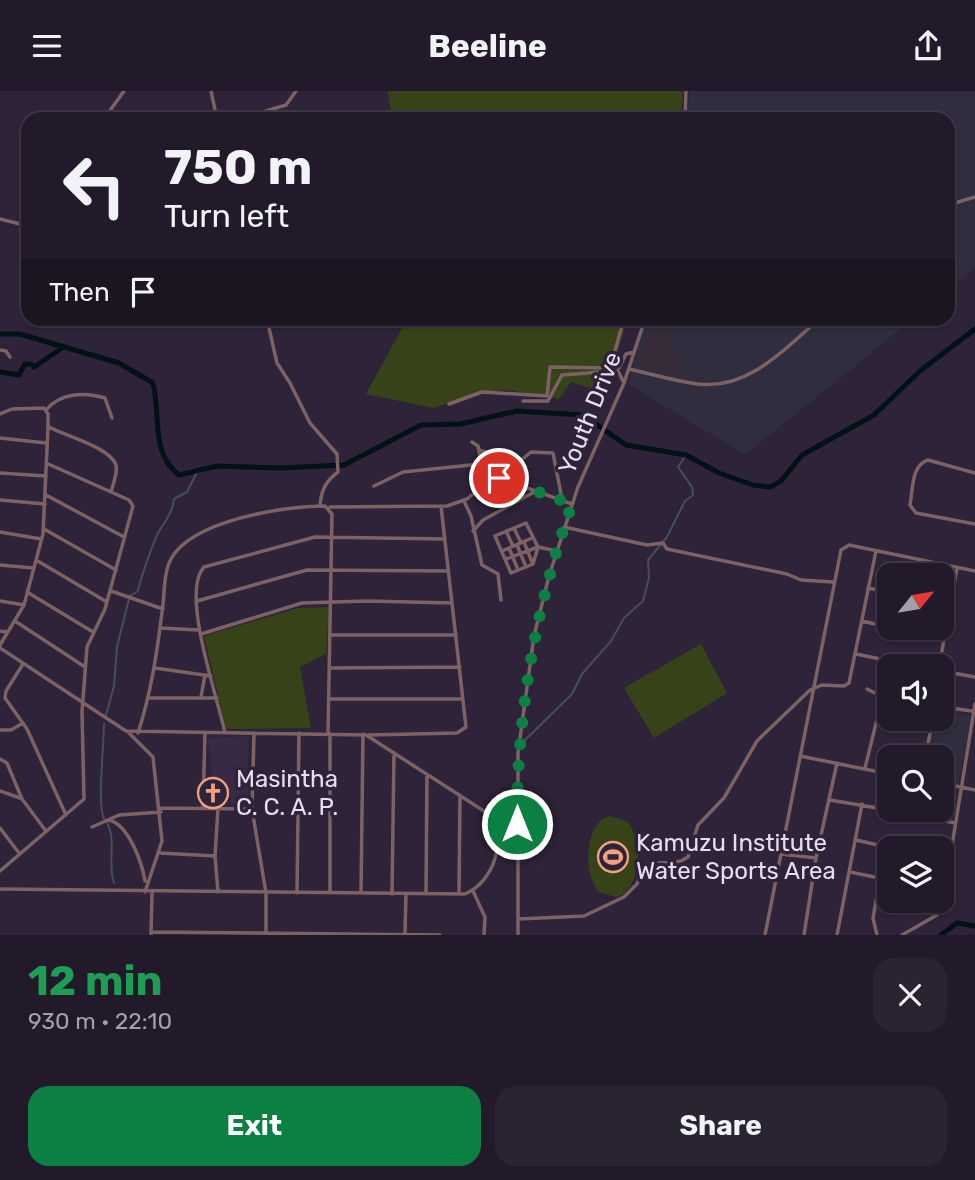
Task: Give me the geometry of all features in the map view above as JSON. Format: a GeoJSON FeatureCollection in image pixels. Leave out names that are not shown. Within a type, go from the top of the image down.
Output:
{"type":"FeatureCollection","features":[{"type":"Feature","properties":{"kind":"street"},"geometry":{"type":"LineString","coordinates":[[109,112],[124,91]]}},
{"type":"Feature","properties":{"kind":"street"},"geometry":{"type":"LineString","coordinates":[[211,91],[216,112]]}},
{"type":"Feature","properties":{"kind":"street"},"geometry":{"type":"LineString","coordinates":[[290,91],[291,100]]}},
{"type":"Feature","properties":{"kind":"street"},"geometry":{"type":"LineString","coordinates":[[264,112],[282,107],[291,100],[296,91]]}},
{"type":"Feature","properties":{"kind":"street"},"geometry":{"type":"LineString","coordinates":[[685,112],[686,91]]}},
{"type":"Feature","properties":{"kind":"street"},"geometry":{"type":"LineString","coordinates":[[955,203],[975,197]]}},
{"type":"Feature","properties":{"kind":"street"},"geometry":{"type":"LineString","coordinates":[[0,219],[21,224]]}},
{"type":"Feature","properties":{"kind":"street"},"geometry":{"type":"LineString","coordinates":[[269,326],[277,363],[310,423],[337,454],[338,472],[329,479],[322,491],[320,506]]}},
{"type":"Feature","properties":{"kind":"street"},"geometry":{"type":"LineString","coordinates":[[449,404],[482,392],[547,396],[550,367],[610,368],[622,326]]}},
{"type":"Feature","properties":{"kind":"street","name":"Youth Drive"},"geometry":{"type":"LineString","coordinates":[[518,935],[518,753],[523,698],[534,636],[572,504],[624,383],[643,326]]}},
{"type":"Feature","properties":{"kind":"street"},"geometry":{"type":"LineString","coordinates":[[629,369],[698,384],[738,379],[761,368],[807,326]]}},
{"type":"Feature","properties":{"kind":"street"},"geometry":{"type":"LineString","coordinates":[[0,350],[6,351],[9,357]]}},
{"type":"Feature","properties":{"kind":"street"},"geometry":{"type":"LineString","coordinates":[[617,369],[626,354],[634,352]]}},
{"type":"Feature","properties":{"kind":"street"},"geometry":{"type":"LineString","coordinates":[[617,369],[624,383]]}},
{"type":"Feature","properties":{"kind":"street"},"geometry":{"type":"LineString","coordinates":[[523,401],[534,403],[552,399],[557,380],[564,375],[617,369]]}},
{"type":"Feature","properties":{"kind":"street"},"geometry":{"type":"LineString","coordinates":[[0,414],[10,409],[46,410],[69,395],[89,393],[105,398],[112,418]]}},
{"type":"Feature","properties":{"kind":"street"},"geometry":{"type":"LineString","coordinates":[[46,410],[48,427],[44,529],[24,605],[0,647],[83,705],[127,731],[151,754],[160,810],[160,853],[145,889]]}},
{"type":"Feature","properties":{"kind":"street"},"geometry":{"type":"LineString","coordinates":[[48,427],[112,458],[117,471],[111,492]]}},
{"type":"Feature","properties":{"kind":"street"},"geometry":{"type":"LineString","coordinates":[[0,438],[46,443]]}},
{"type":"Feature","properties":{"kind":"street"},"geometry":{"type":"LineString","coordinates":[[472,442],[479,450],[504,458],[506,472]]}},
{"type":"Feature","properties":{"kind":"street"},"geometry":{"type":"LineString","coordinates":[[479,450],[481,464],[489,481],[507,505]]}},
{"type":"Feature","properties":{"kind":"street"},"geometry":{"type":"LineString","coordinates":[[138,733],[150,698],[165,581],[171,559],[195,535],[272,511],[320,506],[442,506],[464,501],[489,481],[517,467],[531,452],[544,450],[554,453],[560,496],[564,501]]}},
{"type":"Feature","properties":{"kind":"street"},"geometry":{"type":"LineString","coordinates":[[975,473],[928,460],[922,461],[916,469],[910,508],[916,513],[975,524]]}},
{"type":"Feature","properties":{"kind":"street"},"geometry":{"type":"LineString","coordinates":[[0,871],[84,799],[85,667],[93,632],[111,591],[133,504],[46,463]]}},
{"type":"Feature","properties":{"kind":"street"},"geometry":{"type":"LineString","coordinates":[[374,486],[404,472],[481,464]]}},
{"type":"Feature","properties":{"kind":"street"},"geometry":{"type":"LineString","coordinates":[[0,473],[46,477]]}},
{"type":"Feature","properties":{"kind":"street"},"geometry":{"type":"LineString","coordinates":[[499,478],[572,504]]}},
{"type":"Feature","properties":{"kind":"street"},"geometry":{"type":"LineString","coordinates":[[473,531],[483,520],[538,490]]}},
{"type":"Feature","properties":{"kind":"street"},"geometry":{"type":"LineString","coordinates":[[46,495],[125,537]]}},
{"type":"Feature","properties":{"kind":"street"},"geometry":{"type":"LineString","coordinates":[[0,500],[45,504]]}},
{"type":"Feature","properties":{"kind":"street"},"geometry":{"type":"LineString","coordinates":[[464,501],[471,516],[485,569],[494,569],[498,574],[501,600]]}},
{"type":"Feature","properties":{"kind":"street"},"geometry":{"type":"LineString","coordinates":[[127,731],[329,734],[462,732],[466,724],[442,506]]}},
{"type":"Feature","properties":{"kind":"street"},"geometry":{"type":"LineString","coordinates":[[328,507],[332,514],[330,893]]}},
{"type":"Feature","properties":{"kind":"street"},"geometry":{"type":"LineString","coordinates":[[533,564],[511,573],[495,536],[526,523],[538,547]]}},
{"type":"Feature","properties":{"kind":"street"},"geometry":{"type":"LineString","coordinates":[[564,527],[647,545],[663,544],[667,549],[787,574],[802,580],[833,582]]}},
{"type":"Feature","properties":{"kind":"street"},"geometry":{"type":"LineString","coordinates":[[514,528],[517,545],[526,567]]}},
{"type":"Feature","properties":{"kind":"street"},"geometry":{"type":"LineString","coordinates":[[44,529],[116,570]]}},
{"type":"Feature","properties":{"kind":"street"},"geometry":{"type":"LineString","coordinates":[[506,531],[517,545],[527,551],[533,564]]}},
{"type":"Feature","properties":{"kind":"street"},"geometry":{"type":"LineString","coordinates":[[0,532],[41,539]]}},
{"type":"Feature","properties":{"kind":"street"},"geometry":{"type":"LineString","coordinates":[[225,733],[200,632],[197,601],[199,574],[207,565],[296,541],[332,538],[445,539]]}},
{"type":"Feature","properties":{"kind":"street"},"geometry":{"type":"LineString","coordinates":[[502,551],[532,538]]}},
{"type":"Feature","properties":{"kind":"street"},"geometry":{"type":"LineString","coordinates":[[517,545],[513,557],[518,570]]}},
{"type":"Feature","properties":{"kind":"street"},"geometry":{"type":"LineString","coordinates":[[765,935],[833,582],[842,548],[849,545],[975,571]]}},
{"type":"Feature","properties":{"kind":"street"},"geometry":{"type":"LineString","coordinates":[[505,559],[538,547],[557,551]]}},
{"type":"Feature","properties":{"kind":"street"},"geometry":{"type":"LineString","coordinates":[[533,564],[538,547]]}},
{"type":"Feature","properties":{"kind":"street"},"geometry":{"type":"LineString","coordinates":[[518,919],[584,916],[626,896],[637,884],[645,865],[675,865],[686,859],[691,853],[698,824],[724,798],[757,741],[814,688],[848,685],[876,551]]}},
{"type":"Feature","properties":{"kind":"street"},"geometry":{"type":"LineString","coordinates":[[36,560],[107,603]]}},
{"type":"Feature","properties":{"kind":"street"},"geometry":{"type":"LineString","coordinates":[[0,565],[34,569]]}},
{"type":"Feature","properties":{"kind":"street"},"geometry":{"type":"LineString","coordinates":[[954,583],[957,568]]}},
{"type":"Feature","properties":{"kind":"street"},"geometry":{"type":"LineString","coordinates":[[197,601],[302,571],[448,571]]}},
{"type":"Feature","properties":{"kind":"street"},"geometry":{"type":"LineString","coordinates":[[868,588],[877,590]]}},
{"type":"Feature","properties":{"kind":"street"},"geometry":{"type":"LineString","coordinates":[[111,591],[163,609]]}},
{"type":"Feature","properties":{"kind":"street"},"geometry":{"type":"LineString","coordinates":[[27,592],[93,632]]}},
{"type":"Feature","properties":{"kind":"street"},"geometry":{"type":"LineString","coordinates":[[0,601],[24,605]]}},
{"type":"Feature","properties":{"kind":"street"},"geometry":{"type":"LineString","coordinates":[[160,628],[200,632],[295,605],[367,601],[452,603]]}},
{"type":"Feature","properties":{"kind":"street"},"geometry":{"type":"LineString","coordinates":[[15,621],[85,667]]}},
{"type":"Feature","properties":{"kind":"street"},"geometry":{"type":"LineString","coordinates":[[862,621],[877,624]]}},
{"type":"Feature","properties":{"kind":"street"},"geometry":{"type":"LineString","coordinates":[[0,631],[8,632]]}},
{"type":"Feature","properties":{"kind":"street"},"geometry":{"type":"LineString","coordinates":[[331,635],[456,635]]}},
{"type":"Feature","properties":{"kind":"street"},"geometry":{"type":"LineString","coordinates":[[856,654],[877,658]]}},
{"type":"Feature","properties":{"kind":"street"},"geometry":{"type":"LineString","coordinates":[[23,664],[5,694],[7,702],[23,723],[66,815]]}},
{"type":"Feature","properties":{"kind":"street"},"geometry":{"type":"LineString","coordinates":[[331,668],[460,667]]}},
{"type":"Feature","properties":{"kind":"street"},"geometry":{"type":"LineString","coordinates":[[155,669],[211,676]]}},
{"type":"Feature","properties":{"kind":"street"},"geometry":{"type":"LineString","coordinates":[[954,672],[975,677]]}},
{"type":"Feature","properties":{"kind":"street"},"geometry":{"type":"LineString","coordinates":[[201,698],[205,675]]}},
{"type":"Feature","properties":{"kind":"street"},"geometry":{"type":"LineString","coordinates":[[867,689],[877,693]]}},
{"type":"Feature","properties":{"kind":"street"},"geometry":{"type":"LineString","coordinates":[[150,698],[218,698]]}},
{"type":"Feature","properties":{"kind":"street"},"geometry":{"type":"LineString","coordinates":[[331,699],[463,699]]}},
{"type":"Feature","properties":{"kind":"street"},"geometry":{"type":"LineString","coordinates":[[953,836],[975,704]]}},
{"type":"Feature","properties":{"kind":"street"},"geometry":{"type":"LineString","coordinates":[[954,710],[974,712]]}},
{"type":"Feature","properties":{"kind":"street"},"geometry":{"type":"LineString","coordinates":[[0,730],[11,730],[23,723]]}},
{"type":"Feature","properties":{"kind":"street"},"geometry":{"type":"LineString","coordinates":[[865,768],[877,727]]}},
{"type":"Feature","properties":{"kind":"street"},"geometry":{"type":"LineString","coordinates":[[203,807],[205,733]]}},
{"type":"Feature","properties":{"kind":"street"},"geometry":{"type":"LineString","coordinates":[[254,733],[252,809],[266,893],[266,933]]}},
{"type":"Feature","properties":{"kind":"street"},"geometry":{"type":"LineString","coordinates":[[297,893],[299,733]]}},
{"type":"Feature","properties":{"kind":"street"},"geometry":{"type":"LineString","coordinates":[[0,890],[145,889],[152,892],[459,894],[472,890],[492,868],[497,852],[492,819],[460,795],[365,734]]}},
{"type":"Feature","properties":{"kind":"street"},"geometry":{"type":"LineString","coordinates":[[361,894],[365,734]]}},
{"type":"Feature","properties":{"kind":"street"},"geometry":{"type":"LineString","coordinates":[[391,894],[394,752]]}},
{"type":"Feature","properties":{"kind":"street"},"geometry":{"type":"LineString","coordinates":[[800,756],[877,771]]}},
{"type":"Feature","properties":{"kind":"street"},"geometry":{"type":"LineString","coordinates":[[0,759],[7,763],[22,799],[46,831]]}},
{"type":"Feature","properties":{"kind":"street"},"geometry":{"type":"LineString","coordinates":[[804,935],[816,858],[837,763]]}},
{"type":"Feature","properties":{"kind":"street"},"geometry":{"type":"LineString","coordinates":[[426,894],[427,774]]}},
{"type":"Feature","properties":{"kind":"street"},"geometry":{"type":"LineString","coordinates":[[954,786],[975,790]]}},
{"type":"Feature","properties":{"kind":"street"},"geometry":{"type":"LineString","coordinates":[[0,791],[22,799]]}},
{"type":"Feature","properties":{"kind":"street"},"geometry":{"type":"LineString","coordinates":[[459,894],[460,795]]}},
{"type":"Feature","properties":{"kind":"street"},"geometry":{"type":"LineString","coordinates":[[830,800],[877,807]]}},
{"type":"Feature","properties":{"kind":"street"},"geometry":{"type":"LineString","coordinates":[[837,935],[862,804]]}},
{"type":"Feature","properties":{"kind":"street"},"geometry":{"type":"LineString","coordinates":[[92,827],[123,815],[160,810],[203,807],[252,809]]}},
{"type":"Feature","properties":{"kind":"street"},"geometry":{"type":"LineString","coordinates":[[218,808],[215,856],[218,892]]}},
{"type":"Feature","properties":{"kind":"street"},"geometry":{"type":"LineString","coordinates":[[109,820],[119,825],[128,839],[142,866],[145,889]]}},
{"type":"Feature","properties":{"kind":"street"},"geometry":{"type":"LineString","coordinates":[[950,822],[955,823]]}},
{"type":"Feature","properties":{"kind":"street"},"geometry":{"type":"LineString","coordinates":[[0,828],[19,853]]}},
{"type":"Feature","properties":{"kind":"street"},"geometry":{"type":"LineString","coordinates":[[856,840],[877,845]]}},
{"type":"Feature","properties":{"kind":"street"},"geometry":{"type":"LineString","coordinates":[[497,852],[516,850]]}},
{"type":"Feature","properties":{"kind":"street"},"geometry":{"type":"LineString","coordinates":[[160,853],[215,856]]}},
{"type":"Feature","properties":{"kind":"street"},"geometry":{"type":"LineString","coordinates":[[781,853],[816,858]]}},
{"type":"Feature","properties":{"kind":"street"},"geometry":{"type":"LineString","coordinates":[[849,872],[877,877]]}},
{"type":"Feature","properties":{"kind":"street"},"geometry":{"type":"LineString","coordinates":[[472,890],[485,917],[484,935]]}},
{"type":"Feature","properties":{"kind":"street"},"geometry":{"type":"LineString","coordinates":[[152,892],[151,934],[440,935]]}},
{"type":"Feature","properties":{"kind":"street"},"geometry":{"type":"LineString","coordinates":[[405,933],[406,894]]}},
{"type":"Feature","properties":{"kind":"street"},"geometry":{"type":"LineString","coordinates":[[877,895],[873,918],[877,935]]}},
{"type":"Feature","properties":{"kind":"street"},"geometry":{"type":"LineString","coordinates":[[902,935],[937,913]]}},
{"type":"Feature","properties":{"kind":"shaded area"},"geometry":{"type":"Polygon","coordinates":[[[689,91],[975,91],[975,268],[955,285],[955,112],[688,112],[689,91]]]}},
{"type":"Feature","properties":{"kind":"shaded area"},"geometry":{"type":"Polygon","coordinates":[[[643,326],[904,326],[745,455],[628,384],[643,326]]]}},
{"type":"Feature","properties":{"kind":"shaded area"},"geometry":{"type":"Polygon","coordinates":[[[669,328],[680,377],[637,366],[648,333],[669,328]]]}},
{"type":"Feature","properties":{"kind":"shaded area"},"geometry":{"type":"Polygon","coordinates":[[[954,712],[971,716],[958,784],[954,783],[954,745],[929,745],[932,731],[954,731],[954,712]]]}},
{"type":"Feature","properties":{"kind":"shaded area"},"geometry":{"type":"Polygon","coordinates":[[[248,736],[248,805],[232,806],[226,784],[218,784],[212,777],[208,738],[248,736]]]}},
{"type":"Feature","properties":{"kind":"green space"},"geometry":{"type":"Polygon","coordinates":[[[388,91],[683,91],[682,112],[391,112],[388,91]]]}},
{"type":"Feature","properties":{"kind":"green space"},"geometry":{"type":"Polygon","coordinates":[[[403,326],[625,326],[606,393],[571,382],[559,399],[508,390],[482,392],[433,408],[366,394],[403,326]]]}},
{"type":"Feature","properties":{"kind":"green space"},"geometry":{"type":"Polygon","coordinates":[[[329,607],[326,654],[300,667],[311,728],[226,729],[204,636],[298,608],[329,607]]]}},
{"type":"Feature","properties":{"kind":"green space"},"geometry":{"type":"Polygon","coordinates":[[[701,644],[727,693],[654,738],[624,688],[701,644]]]}},
{"type":"Feature","properties":{"kind":"green space","name":"Kamuzu Institute Water Sports Area"},"geometry":{"type":"Polygon","coordinates":[[[609,816],[627,821],[636,839],[635,875],[625,892],[616,897],[599,892],[590,874],[591,839],[601,821],[609,816]]]}},
{"type":"Feature","properties":{"kind":"waterway"},"geometry":{"type":"LineString","coordinates":[[0,334],[20,334],[119,363],[153,383],[160,444],[170,466],[179,475],[217,466],[280,468],[344,465],[421,425],[460,424],[517,411],[583,415],[626,445],[686,455],[719,473],[753,485],[771,487],[782,480],[802,455],[874,415],[920,371],[975,329]]}},
{"type":"Feature","properties":{"kind":"waterway"},"geometry":{"type":"LineString","coordinates":[[34,367],[62,348]]}},
{"type":"Feature","properties":{"kind":"waterway"},"geometry":{"type":"LineString","coordinates":[[0,372],[19,375],[25,364],[31,364]]}},
{"type":"Feature","properties":{"kind":"waterway"},"geometry":{"type":"LineString","coordinates":[[525,740],[572,694],[582,674],[611,641],[624,618],[643,601],[649,578],[648,560],[667,537],[685,501],[693,495],[692,487],[678,467],[686,455]]}},
{"type":"Feature","properties":{"kind":"waterway"},"geometry":{"type":"LineString","coordinates":[[130,596],[138,591],[153,544],[170,513],[174,499],[187,492],[196,474],[206,468]]}},
{"type":"Feature","properties":{"kind":"waterway"},"geometry":{"type":"LineString","coordinates":[[106,715],[114,686],[117,647],[129,599]]}},
{"type":"Feature","properties":{"kind":"waterway"},"geometry":{"type":"LineString","coordinates":[[104,724],[101,788],[104,819]]}},
{"type":"Feature","properties":{"kind":"waterway"},"geometry":{"type":"LineString","coordinates":[[107,823],[111,837],[114,883]]}},
{"type":"Feature","properties":{"kind":"waterway"},"geometry":{"type":"LineString","coordinates":[[941,935],[957,923],[975,926]]}},
{"type":"Feature","properties":{"kind":"place","name":"Masintha C. C. A. P."},"geometry":{"type":"Point","coordinates":[213,793]}},
{"type":"Feature","properties":{"kind":"place","name":"Kamuzu Institute Water Sports Area"},"geometry":{"type":"Point","coordinates":[613,857]}},
{"type":"Feature","properties":{"kind":"route"},"geometry":{"type":"LineString","coordinates":[[499,478],[512,480],[572,504],[549,576],[532,645],[520,722],[517,824]]}}]}
